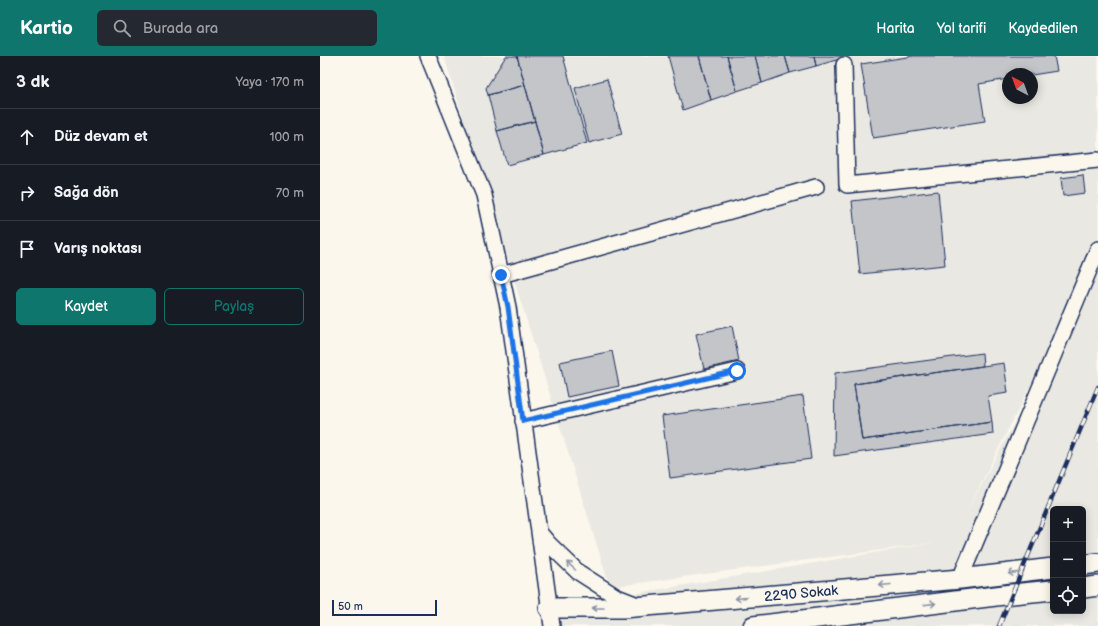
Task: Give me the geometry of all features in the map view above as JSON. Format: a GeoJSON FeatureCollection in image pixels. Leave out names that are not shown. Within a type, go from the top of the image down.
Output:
{"type":"FeatureCollection","features":[{"type":"Feature","properties":{"kind":"main road"},"geometry":{"type":"LineString","coordinates":[[1086,565],[1098,563]]}},
{"type":"Feature","properties":{"kind":"main road","name":"2290 Sokak"},"geometry":{"type":"LineString","coordinates":[[550,617],[641,606],[960,578],[1050,568]]}},
{"type":"Feature","properties":{"kind":"main road"},"geometry":{"type":"LineString","coordinates":[[1086,588],[1098,586]]}},
{"type":"Feature","properties":{"kind":"main road","name":"2290 Sokak"},"geometry":{"type":"LineString","coordinates":[[753,626],[1050,590]]}},
{"type":"Feature","properties":{"kind":"street"},"geometry":{"type":"LineString","coordinates":[[428,56],[484,195],[508,307],[550,617]]}},
{"type":"Feature","properties":{"kind":"street"},"geometry":{"type":"LineString","coordinates":[[844,65],[846,185],[1098,160]]}},
{"type":"Feature","properties":{"kind":"street"},"geometry":{"type":"LineString","coordinates":[[501,275],[816,187]]}},
{"type":"Feature","properties":{"kind":"street"},"geometry":{"type":"LineString","coordinates":[[960,578],[1098,249]]}},
{"type":"Feature","properties":{"kind":"street"},"geometry":{"type":"LineString","coordinates":[[523,421],[737,371]]}},
{"type":"Feature","properties":{"kind":"street"},"geometry":{"type":"LineString","coordinates":[[539,532],[549,544],[578,572],[617,597],[641,606]]}},
{"type":"Feature","properties":{"kind":"shaded area"},"geometry":{"type":"Polygon","coordinates":[[[444,56],[1098,56],[1098,252],[965,515],[1098,267],[1098,626],[552,626],[549,608],[933,543],[610,587],[444,56]]]}},
{"type":"Feature","properties":{"kind":"building"},"geometry":{"type":"Polygon","coordinates":[[[506,56],[517,56],[525,85],[488,95],[486,88],[506,56]]]}},
{"type":"Feature","properties":{"kind":"building"},"geometry":{"type":"Polygon","coordinates":[[[517,56],[563,56],[587,143],[544,155],[517,56]]]}},
{"type":"Feature","properties":{"kind":"building"},"geometry":{"type":"Polygon","coordinates":[[[668,56],[699,56],[711,100],[683,110],[668,56]]]}},
{"type":"Feature","properties":{"kind":"building"},"geometry":{"type":"Polygon","coordinates":[[[699,56],[727,56],[737,91],[711,100],[699,56]]]}},
{"type":"Feature","properties":{"kind":"building"},"geometry":{"type":"Polygon","coordinates":[[[727,56],[755,56],[762,83],[737,91],[727,56]]]}},
{"type":"Feature","properties":{"kind":"building"},"geometry":{"type":"Polygon","coordinates":[[[755,56],[785,56],[790,73],[762,83],[755,56]]]}},
{"type":"Feature","properties":{"kind":"building"},"geometry":{"type":"Polygon","coordinates":[[[785,56],[814,56],[816,66],[790,73],[785,56]]]}},
{"type":"Feature","properties":{"kind":"building"},"geometry":{"type":"Polygon","coordinates":[[[814,56],[842,56],[843,58],[816,66],[814,56]]]}},
{"type":"Feature","properties":{"kind":"building"},"geometry":{"type":"Polygon","coordinates":[[[914,56],[1054,56],[1057,71],[1038,74],[1038,68],[1002,68],[1002,80],[979,84],[985,121],[873,138],[861,64],[914,56]]]}},
{"type":"Feature","properties":{"kind":"building"},"geometry":{"type":"Polygon","coordinates":[[[607,79],[622,134],[589,143],[575,88],[607,79]]]}},
{"type":"Feature","properties":{"kind":"building"},"geometry":{"type":"Polygon","coordinates":[[[525,85],[535,121],[497,131],[488,95],[525,85]]]}},
{"type":"Feature","properties":{"kind":"building"},"geometry":{"type":"Polygon","coordinates":[[[535,121],[544,155],[507,165],[497,131],[535,121]]]}},
{"type":"Feature","properties":{"kind":"building"},"geometry":{"type":"Polygon","coordinates":[[[1083,175],[1085,193],[1063,196],[1061,178],[1083,175]]]}},
{"type":"Feature","properties":{"kind":"building"},"geometry":{"type":"Polygon","coordinates":[[[938,191],[945,265],[860,274],[852,201],[938,191]]]}},
{"type":"Feature","properties":{"kind":"building"},"geometry":{"type":"Polygon","coordinates":[[[732,326],[739,361],[704,369],[696,334],[732,326]]]}},
{"type":"Feature","properties":{"kind":"building"},"geometry":{"type":"Polygon","coordinates":[[[612,351],[619,386],[567,397],[560,362],[612,351]]]}},
{"type":"Feature","properties":{"kind":"building"},"geometry":{"type":"Polygon","coordinates":[[[982,353],[983,366],[854,384],[862,440],[992,422],[993,434],[834,456],[835,373],[982,353]]]}},
{"type":"Feature","properties":{"kind":"building"},"geometry":{"type":"Polygon","coordinates":[[[1004,363],[1008,393],[988,396],[992,422],[862,440],[854,384],[1004,363]]]}},
{"type":"Feature","properties":{"kind":"building"},"geometry":{"type":"Polygon","coordinates":[[[803,396],[811,459],[670,478],[662,416],[803,396]]]}},
{"type":"Feature","properties":{"kind":"railway"},"geometry":{"type":"LineString","coordinates":[[999,626],[1098,387]]}},
{"type":"Feature","properties":{"kind":"route"},"geometry":{"type":"LineString","coordinates":[[501,275],[508,307],[523,421],[737,371]]}}]}
